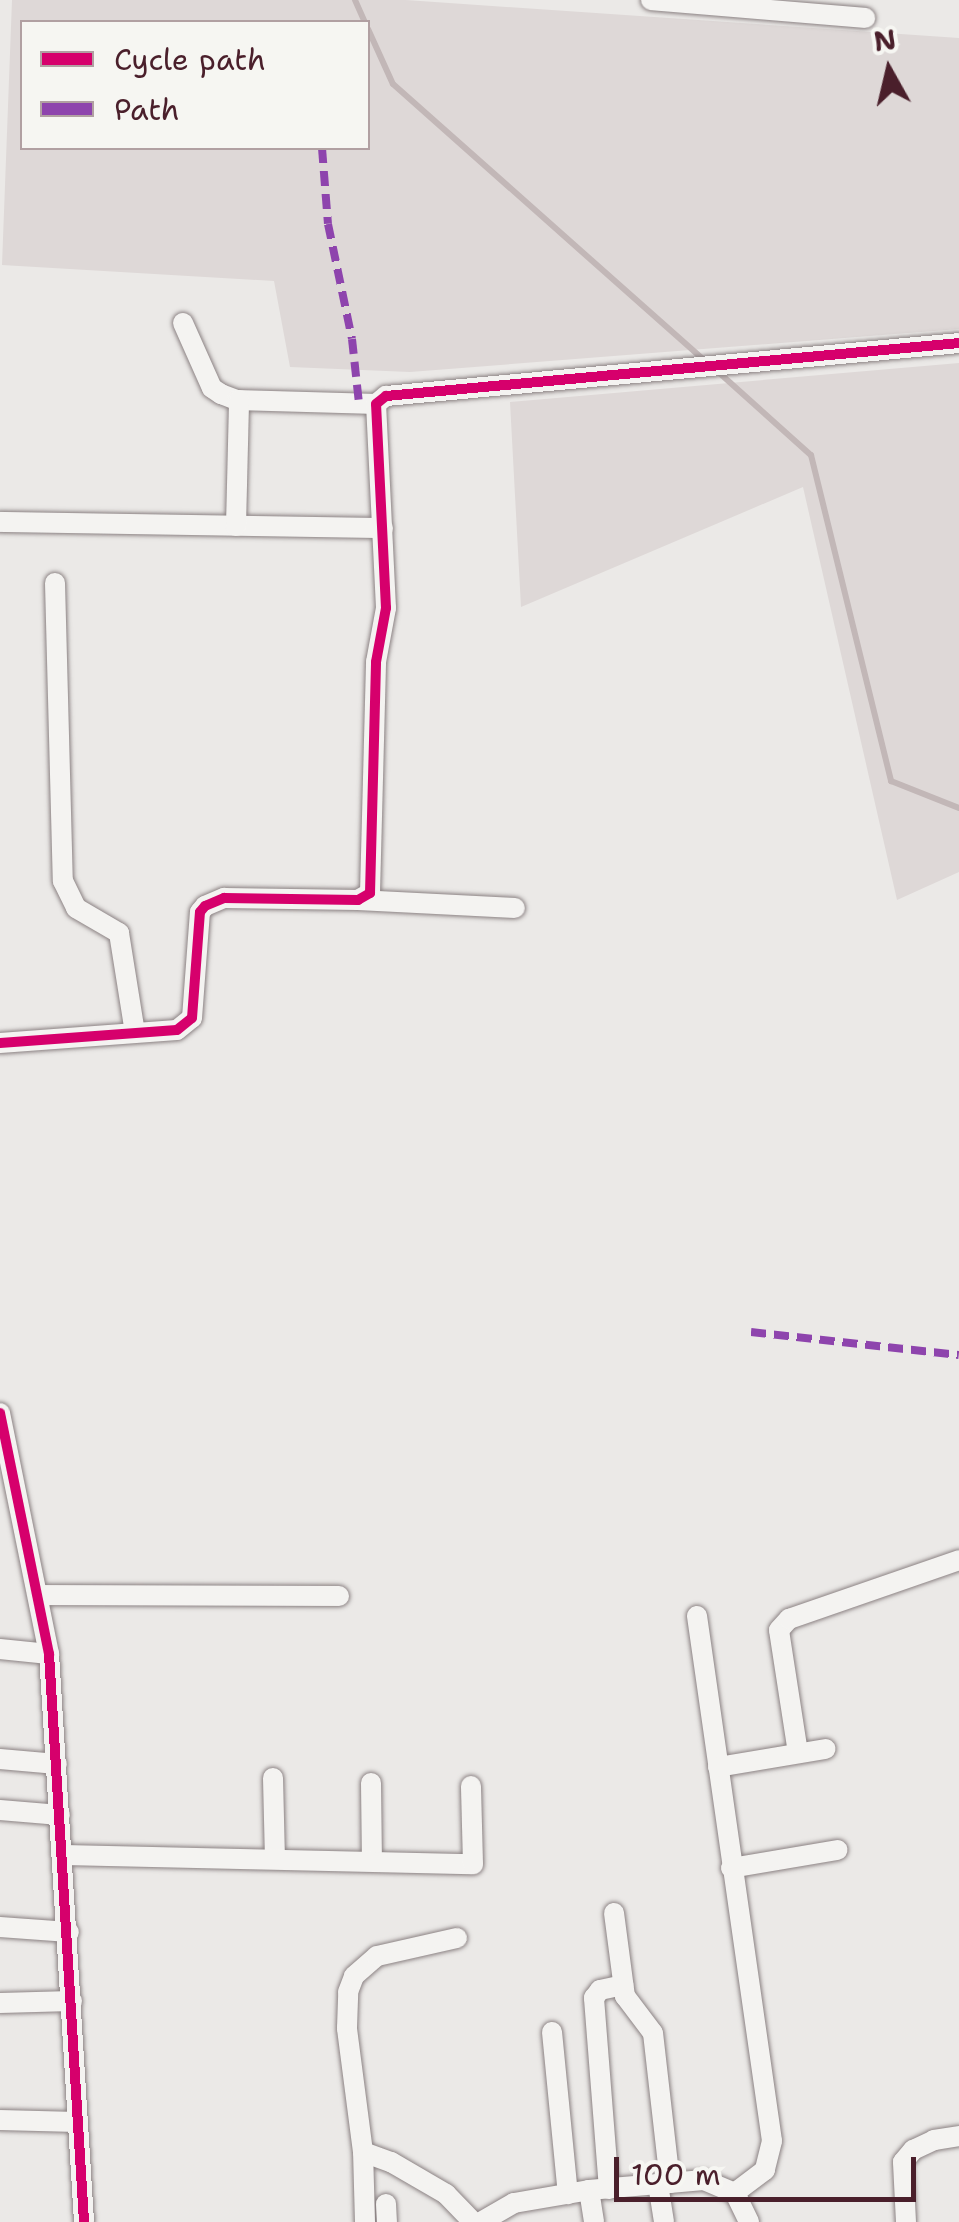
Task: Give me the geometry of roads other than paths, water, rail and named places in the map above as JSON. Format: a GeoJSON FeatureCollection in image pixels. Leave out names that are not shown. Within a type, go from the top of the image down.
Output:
{"type":"FeatureCollection","features":[{"type":"Feature","properties":{"kind":"street"},"geometry":{"type":"LineString","coordinates":[[651,0],[865,18]]}},
{"type":"Feature","properties":{"kind":"street"},"geometry":{"type":"LineString","coordinates":[[183,323],[212,388],[239,400],[376,404],[386,396],[959,343]]}},
{"type":"Feature","properties":{"kind":"street"},"geometry":{"type":"LineString","coordinates":[[236,526],[239,400]]}},
{"type":"Feature","properties":{"kind":"street"},"geometry":{"type":"LineString","coordinates":[[358,900],[371,888],[376,662],[386,608],[376,404]]}},
{"type":"Feature","properties":{"kind":"street"},"geometry":{"type":"LineString","coordinates":[[0,522],[383,528]]}},
{"type":"Feature","properties":{"kind":"street"},"geometry":{"type":"LineString","coordinates":[[56,583],[59,820],[66,895],[76,908],[119,933],[134,1033]]}},
{"type":"Feature","properties":{"kind":"street"},"geometry":{"type":"LineString","coordinates":[[0,1043],[177,1030],[192,1018],[200,912],[224,898],[515,908]]}},
{"type":"Feature","properties":{"kind":"street"},"geometry":{"type":"LineString","coordinates":[[0,1413],[49,1654],[84,2222]]}},
{"type":"Feature","properties":{"kind":"street"},"geometry":{"type":"LineString","coordinates":[[798,1754],[779,1630],[789,1619],[959,1560]]}},
{"type":"Feature","properties":{"kind":"street"},"geometry":{"type":"LineString","coordinates":[[40,1595],[339,1596]]}},
{"type":"Feature","properties":{"kind":"street"},"geometry":{"type":"LineString","coordinates":[[697,1616],[772,2141],[764,2170],[735,2193]]}},
{"type":"Feature","properties":{"kind":"street"},"geometry":{"type":"LineString","coordinates":[[0,1649],[49,1654]]}},
{"type":"Feature","properties":{"kind":"street"},"geometry":{"type":"LineString","coordinates":[[718,1767],[826,1749]]}},
{"type":"Feature","properties":{"kind":"street"},"geometry":{"type":"LineString","coordinates":[[0,1759],[57,1764]]}},
{"type":"Feature","properties":{"kind":"street"},"geometry":{"type":"LineString","coordinates":[[273,1778],[274,1859]]}},
{"type":"Feature","properties":{"kind":"street"},"geometry":{"type":"LineString","coordinates":[[371,1783],[372,1861]]}},
{"type":"Feature","properties":{"kind":"street"},"geometry":{"type":"LineString","coordinates":[[63,1854],[473,1864],[471,1786]]}},
{"type":"Feature","properties":{"kind":"street"},"geometry":{"type":"LineString","coordinates":[[0,1810],[60,1815]]}},
{"type":"Feature","properties":{"kind":"street"},"geometry":{"type":"LineString","coordinates":[[732,1868],[837,1850]]}},
{"type":"Feature","properties":{"kind":"street"},"geometry":{"type":"LineString","coordinates":[[614,1913],[622,1986],[653,2033],[664,2222]]}},
{"type":"Feature","properties":{"kind":"street"},"geometry":{"type":"LineString","coordinates":[[0,1927],[69,1932]]}},
{"type":"Feature","properties":{"kind":"street"},"geometry":{"type":"LineString","coordinates":[[365,2222],[363,2152],[346,2010],[354,1976],[377,1956],[458,1938]]}},
{"type":"Feature","properties":{"kind":"street"},"geometry":{"type":"LineString","coordinates":[[588,2191],[594,1998],[600,1990],[622,1986]]}},
{"type":"Feature","properties":{"kind":"street"},"geometry":{"type":"LineString","coordinates":[[0,2003],[72,2001]]}},
{"type":"Feature","properties":{"kind":"street"},"geometry":{"type":"LineString","coordinates":[[552,2032],[594,2222]]}},
{"type":"Feature","properties":{"kind":"street"},"geometry":{"type":"LineString","coordinates":[[0,2120],[77,2122]]}},
{"type":"Feature","properties":{"kind":"street"},"geometry":{"type":"LineString","coordinates":[[906,2222],[903,2162],[934,2140],[959,2136]]}},
{"type":"Feature","properties":{"kind":"street"},"geometry":{"type":"LineString","coordinates":[[363,2152],[391,2162],[446,2194],[472,2222]]}},
{"type":"Feature","properties":{"kind":"street"},"geometry":{"type":"LineString","coordinates":[[481,2222],[514,2203],[588,2191],[704,2180],[735,2193],[749,2222]]}},
{"type":"Feature","properties":{"kind":"waterway"},"geometry":{"type":"LineString","coordinates":[[355,0],[364,20]]}},
{"type":"Feature","properties":{"kind":"waterway"},"geometry":{"type":"LineString","coordinates":[[370,33],[393,84],[705,361]]}},
{"type":"Feature","properties":{"kind":"waterway"},"geometry":{"type":"LineString","coordinates":[[715,369],[811,455],[891,781],[959,808]]}}]}
